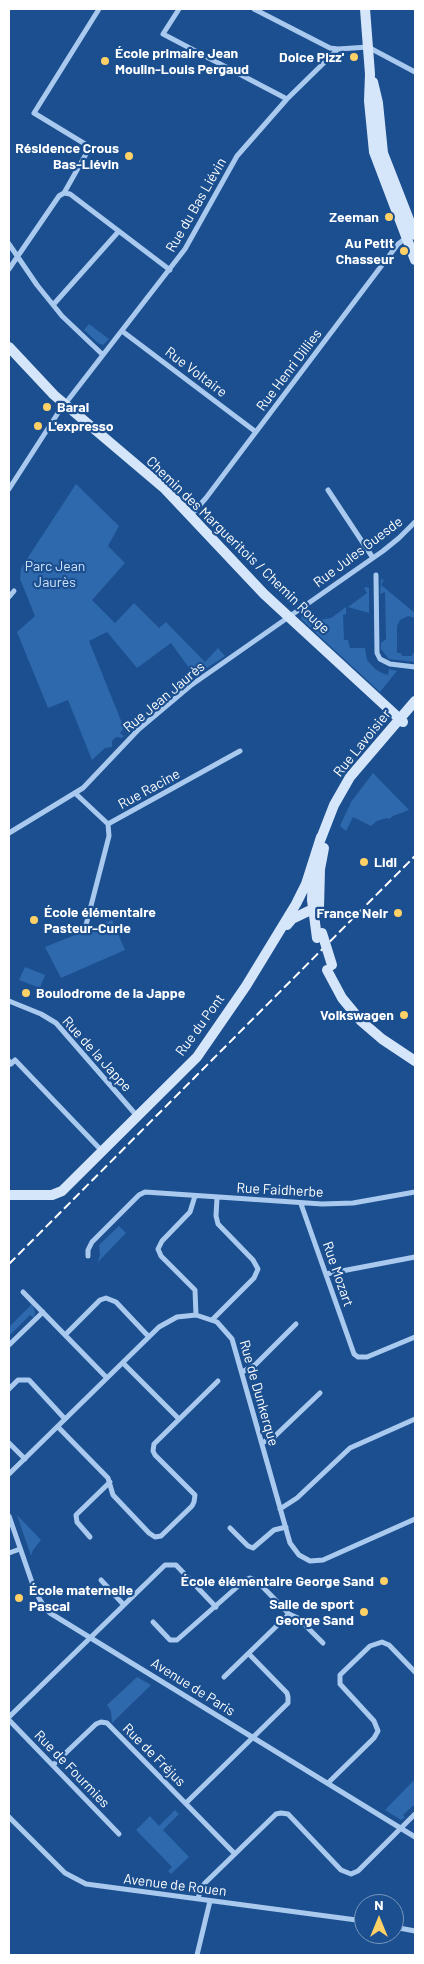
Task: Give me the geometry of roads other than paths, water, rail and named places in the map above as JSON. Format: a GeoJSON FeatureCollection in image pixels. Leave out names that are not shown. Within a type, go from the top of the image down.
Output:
{"type":"FeatureCollection","features":[{"type":"Feature","properties":{"kind":"main road"},"geometry":{"type":"LineString","coordinates":[[365,11],[370,74],[369,101],[374,152],[411,236],[415,260]]}},
{"type":"Feature","properties":{"kind":"main road","name":"Chemin des Margueritois / Chemin Rouge"},"geometry":{"type":"LineString","coordinates":[[9,347],[64,404],[157,481],[264,594],[402,720]]}},
{"type":"Feature","properties":{"kind":"main road","name":"Rue Lavoisier"},"geometry":{"type":"LineString","coordinates":[[314,907],[323,851],[337,813],[358,775],[415,701]]}},
{"type":"Feature","properties":{"kind":"main road","name":"Rue Lavoisier"},"geometry":{"type":"LineString","coordinates":[[415,708],[350,777],[334,805],[322,837],[312,882],[318,935],[342,998],[361,1021],[388,1044],[415,1061]]}},
{"type":"Feature","properties":{"kind":"main road","name":"Rue du Pont"},"geometry":{"type":"LineString","coordinates":[[9,1196],[52,1195],[59,1193],[203,1049],[274,942],[290,914],[306,884],[322,837]]}},
{"type":"Feature","properties":{"kind":"main road"},"geometry":{"type":"LineString","coordinates":[[290,914],[300,906],[314,907]]}},
{"type":"Feature","properties":{"kind":"main road","name":"Rue du Pont"},"geometry":{"type":"LineString","coordinates":[[274,942],[292,919],[314,907]]}},
{"type":"Feature","properties":{"kind":"main road"},"geometry":{"type":"LineString","coordinates":[[284,929],[291,923],[299,921],[309,924],[318,935]]}},
{"type":"Feature","properties":{"kind":"main road","name":"Rue Lavoisier"},"geometry":{"type":"LineString","coordinates":[[329,968],[349,1000],[368,1021],[415,1056]]}},
{"type":"Feature","properties":{"kind":"street"},"geometry":{"type":"LineString","coordinates":[[9,269],[64,193],[90,147],[34,113],[99,9]]}},
{"type":"Feature","properties":{"kind":"street"},"geometry":{"type":"LineString","coordinates":[[179,9],[163,34],[287,99]]}},
{"type":"Feature","properties":{"kind":"street"},"geometry":{"type":"LineString","coordinates":[[254,9],[330,48],[368,47],[415,72]]}},
{"type":"Feature","properties":{"kind":"street","name":"Rue du Bas Liévin"},"geometry":{"type":"LineString","coordinates":[[9,489],[64,404],[191,241],[237,156],[287,99],[338,49]]}},
{"type":"Feature","properties":{"kind":"street"},"geometry":{"type":"LineString","coordinates":[[64,193],[70,194],[170,270]]}},
{"type":"Feature","properties":{"kind":"street"},"geometry":{"type":"LineString","coordinates":[[53,305],[119,231]]}},
{"type":"Feature","properties":{"kind":"street","name":"Rue Henri Dillies"},"geometry":{"type":"LineString","coordinates":[[190,516],[206,498],[398,244],[411,236]]}},
{"type":"Feature","properties":{"kind":"street"},"geometry":{"type":"LineString","coordinates":[[9,244],[53,305],[103,355]]}},
{"type":"Feature","properties":{"kind":"street","name":"Rue Voltaire"},"geometry":{"type":"LineString","coordinates":[[122,331],[256,432]]}},
{"type":"Feature","properties":{"kind":"street"},"geometry":{"type":"LineString","coordinates":[[328,490],[373,558]]}},
{"type":"Feature","properties":{"kind":"street","name":"Rue Jules Guesde"},"geometry":{"type":"LineString","coordinates":[[289,617],[395,542],[415,522]]}},
{"type":"Feature","properties":{"kind":"street"},"geometry":{"type":"LineString","coordinates":[[376,575],[377,653],[380,659],[390,664],[415,667]]}},
{"type":"Feature","properties":{"kind":"street"},"geometry":{"type":"LineString","coordinates":[[9,597],[14,591]]}},
{"type":"Feature","properties":{"kind":"street","name":"Rue Jean Jaurès"},"geometry":{"type":"LineString","coordinates":[[9,833],[83,788],[149,720],[198,680],[289,617]]}},
{"type":"Feature","properties":{"kind":"street","name":"Rue Racine"},"geometry":{"type":"LineString","coordinates":[[75,793],[108,824],[240,751]]}},
{"type":"Feature","properties":{"kind":"street"},"geometry":{"type":"LineString","coordinates":[[85,929],[109,836],[108,824]]}},
{"type":"Feature","properties":{"kind":"street","name":"Rue de la Jappe"},"geometry":{"type":"LineString","coordinates":[[9,1001],[41,1014],[56,1023],[137,1116]]}},
{"type":"Feature","properties":{"kind":"street"},"geometry":{"type":"LineString","coordinates":[[9,1061],[11,1064],[15,1060],[102,1151]]}},
{"type":"Feature","properties":{"kind":"street","name":"Rue Faidherbe"},"geometry":{"type":"LineString","coordinates":[[88,1256],[90,1244],[142,1193],[301,1204],[352,1203],[415,1192]]}},
{"type":"Feature","properties":{"kind":"street"},"geometry":{"type":"LineString","coordinates":[[195,1196],[190,1212],[161,1242],[158,1249],[161,1256],[195,1290],[196,1315]]}},
{"type":"Feature","properties":{"kind":"street"},"geometry":{"type":"LineString","coordinates":[[212,1320],[254,1278],[258,1269],[253,1260],[218,1224],[216,1216],[217,1198]]}},
{"type":"Feature","properties":{"kind":"street","name":"Rue Mozart"},"geometry":{"type":"LineString","coordinates":[[301,1204],[353,1352],[358,1357],[367,1357],[415,1337]]}},
{"type":"Feature","properties":{"kind":"street"},"geometry":{"type":"LineString","coordinates":[[326,1274],[415,1257]]}},
{"type":"Feature","properties":{"kind":"street"},"geometry":{"type":"LineString","coordinates":[[23,1292],[107,1378]]}},
{"type":"Feature","properties":{"kind":"street"},"geometry":{"type":"LineString","coordinates":[[65,1335],[100,1300],[106,1298],[116,1302],[149,1337]]}},
{"type":"Feature","properties":{"kind":"street"},"geometry":{"type":"LineString","coordinates":[[9,1345],[43,1312]]}},
{"type":"Feature","properties":{"kind":"street","name":"Rue de Dunkerque"},"geometry":{"type":"LineString","coordinates":[[9,1474],[159,1327],[172,1319],[196,1315],[221,1325],[232,1339],[290,1543],[304,1559],[317,1562],[330,1558],[415,1519]]}},
{"type":"Feature","properties":{"kind":"street"},"geometry":{"type":"LineString","coordinates":[[242,1372],[255,1365],[296,1324]]}},
{"type":"Feature","properties":{"kind":"street"},"geometry":{"type":"LineString","coordinates":[[123,1363],[178,1419]]}},
{"type":"Feature","properties":{"kind":"street"},"geometry":{"type":"LineString","coordinates":[[9,1389],[18,1380],[29,1380],[65,1419]]}},
{"type":"Feature","properties":{"kind":"street"},"geometry":{"type":"LineString","coordinates":[[58,1427],[110,1482],[113,1495],[149,1533],[155,1537],[161,1536],[192,1506],[195,1500],[193,1492],[155,1455],[153,1448],[156,1440],[218,1382]]}},
{"type":"Feature","properties":{"kind":"street"},"geometry":{"type":"LineString","coordinates":[[262,1444],[275,1436],[320,1393]]}},
{"type":"Feature","properties":{"kind":"street"},"geometry":{"type":"LineString","coordinates":[[280,1509],[297,1498],[350,1448],[415,1419]]}},
{"type":"Feature","properties":{"kind":"street"},"geometry":{"type":"LineString","coordinates":[[9,1443],[24,1459]]}},
{"type":"Feature","properties":{"kind":"street"},"geometry":{"type":"LineString","coordinates":[[90,1536],[77,1522],[76,1515],[110,1482]]}},
{"type":"Feature","properties":{"kind":"street","name":"Avenue de Paris"},"geometry":{"type":"LineString","coordinates":[[9,1516],[35,1591],[42,1605],[54,1616],[415,1837]]}},
{"type":"Feature","properties":{"kind":"street"},"geometry":{"type":"LineString","coordinates":[[230,1528],[248,1546],[253,1548],[274,1530],[286,1527]]}},
{"type":"Feature","properties":{"kind":"street"},"geometry":{"type":"LineString","coordinates":[[9,1553],[20,1549]]}},
{"type":"Feature","properties":{"kind":"street"},"geometry":{"type":"LineString","coordinates":[[9,1719],[161,1568],[169,1564],[176,1566],[216,1607]]}},
{"type":"Feature","properties":{"kind":"street"},"geometry":{"type":"LineString","coordinates":[[153,1622],[170,1640],[180,1639],[244,1580],[250,1578],[257,1581],[289,1614],[298,1618],[323,1643]]}},
{"type":"Feature","properties":{"kind":"street"},"geometry":{"type":"LineString","coordinates":[[102,1580],[123,1604]]}},
{"type":"Feature","properties":{"kind":"street"},"geometry":{"type":"LineString","coordinates":[[224,1677],[289,1614]]}},
{"type":"Feature","properties":{"kind":"street"},"geometry":{"type":"LineString","coordinates":[[328,1783],[374,1738],[378,1731],[376,1723],[340,1684],[340,1675],[370,1646],[382,1642],[389,1645],[415,1672]]}},
{"type":"Feature","properties":{"kind":"street"},"geometry":{"type":"LineString","coordinates":[[186,1803],[285,1707],[288,1696],[249,1654]]}},
{"type":"Feature","properties":{"kind":"street","name":"Rue de Fourmies"},"geometry":{"type":"LineString","coordinates":[[9,1719],[119,1834]]}},
{"type":"Feature","properties":{"kind":"street","name":"Rue de Fréjus"},"geometry":{"type":"LineString","coordinates":[[53,1765],[96,1724],[104,1722],[235,1854]]}},
{"type":"Feature","properties":{"kind":"street"},"geometry":{"type":"LineString","coordinates":[[198,1899],[203,1885],[276,1814],[288,1814],[348,1874],[358,1871],[415,1814]]}},
{"type":"Feature","properties":{"kind":"street","name":"Avenue de Rouen"},"geometry":{"type":"LineString","coordinates":[[9,1817],[54,1863],[76,1881],[86,1884],[354,1920]]}},
{"type":"Feature","properties":{"kind":"street"},"geometry":{"type":"LineString","coordinates":[[197,1955],[210,1900]]}},
{"type":"Feature","properties":{"kind":"railway"},"geometry":{"type":"LineString","coordinates":[[9,1264],[415,856]]}},
{"type":"Feature","properties":{"kind":"place","name":"Dolce Pizz'"},"geometry":{"type":"Point","coordinates":[354,57]}},
{"type":"Feature","properties":{"kind":"place","name":"École primaire Jean Moulin-Louis Pergaud"},"geometry":{"type":"Point","coordinates":[105,61]}},
{"type":"Feature","properties":{"kind":"place","name":"Résidence Crous Bas-Liévin"},"geometry":{"type":"Point","coordinates":[129,156]}},
{"type":"Feature","properties":{"kind":"place","name":"Zeeman"},"geometry":{"type":"Point","coordinates":[389,217]}},
{"type":"Feature","properties":{"kind":"place","name":"Au Petit Chasseur"},"geometry":{"type":"Point","coordinates":[404,251]}},
{"type":"Feature","properties":{"kind":"place","name":"Baral"},"geometry":{"type":"Point","coordinates":[47,407]}},
{"type":"Feature","properties":{"kind":"place","name":"L'expresso"},"geometry":{"type":"Point","coordinates":[38,426]}},
{"type":"Feature","properties":{"kind":"place","name":"Lidl"},"geometry":{"type":"Point","coordinates":[364,862]}},
{"type":"Feature","properties":{"kind":"place","name":"France Neir"},"geometry":{"type":"Point","coordinates":[398,913]}},
{"type":"Feature","properties":{"kind":"place","name":"École élémentaire Pasteur-Curie"},"geometry":{"type":"Point","coordinates":[34,920]}},
{"type":"Feature","properties":{"kind":"place","name":"Boulodrome de la Jappe"},"geometry":{"type":"Point","coordinates":[26,993]}},
{"type":"Feature","properties":{"kind":"place","name":"Volkswagen"},"geometry":{"type":"Point","coordinates":[404,1015]}},
{"type":"Feature","properties":{"kind":"place","name":"École élémentaire George Sand"},"geometry":{"type":"Point","coordinates":[384,1581]}},
{"type":"Feature","properties":{"kind":"place","name":"École maternelle Pascal"},"geometry":{"type":"Point","coordinates":[19,1598]}},
{"type":"Feature","properties":{"kind":"place","name":"Salle de sport George Sand"},"geometry":{"type":"Point","coordinates":[364,1612]}},
{"type":"Feature","properties":{"kind":"park label","name":"Parc Jean Jaurès"},"geometry":{"type":"Point","coordinates":[55,574]}}]}
